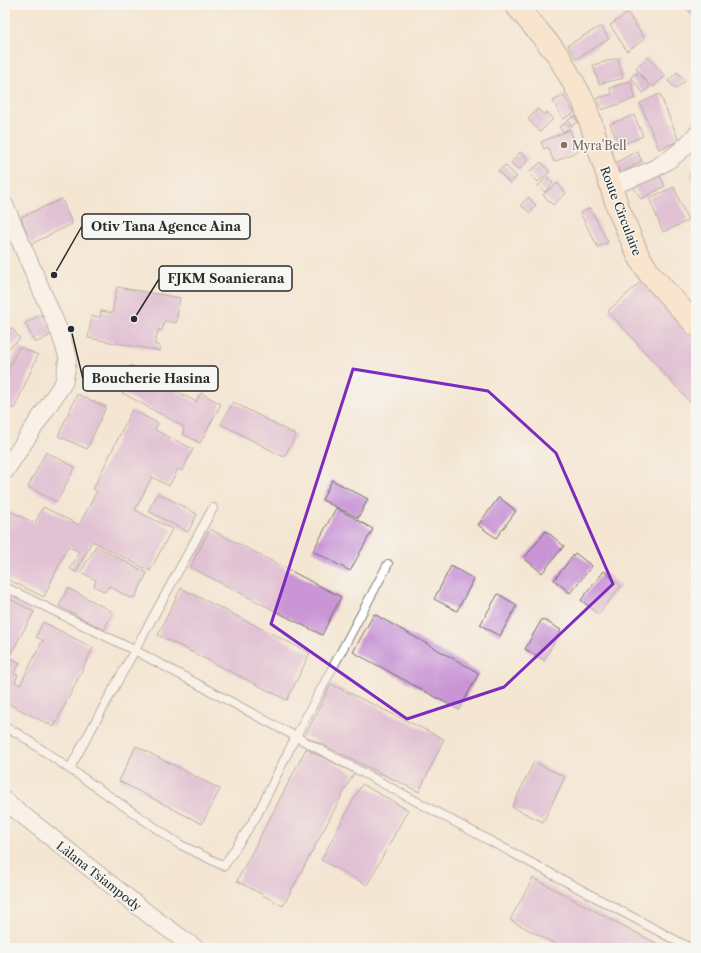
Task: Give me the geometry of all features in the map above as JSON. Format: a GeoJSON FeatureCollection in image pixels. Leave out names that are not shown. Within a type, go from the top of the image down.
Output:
{"type":"FeatureCollection","features":[{"type":"Feature","properties":{"kind":"street","name":"Route Circulaire"},"geometry":{"type":"LineString","coordinates":[[516,5],[558,55],[584,102],[618,208],[641,260],[649,273],[696,325]]}},
{"type":"Feature","properties":{"kind":"street"},"geometry":{"type":"LineString","coordinates":[[611,186],[655,170],[689,144],[696,134]]}},
{"type":"Feature","properties":{"kind":"street"},"geometry":{"type":"LineString","coordinates":[[5,206],[60,333],[68,357],[64,382],[5,471]]}},
{"type":"Feature","properties":{"kind":"street","name":"Làlana Tsiampody"},"geometry":{"type":"LineString","coordinates":[[5,801],[152,917],[195,948]]}},
{"type":"Feature","properties":{"kind":"lane"},"geometry":{"type":"LineString","coordinates":[[70,768],[136,651],[213,508]]}},
{"type":"Feature","properties":{"kind":"lane"},"geometry":{"type":"LineString","coordinates":[[5,727],[19,734],[70,768],[179,844],[224,866],[257,815],[296,736],[388,564]]}},
{"type":"Feature","properties":{"kind":"lane"},"geometry":{"type":"LineString","coordinates":[[5,587],[136,651],[690,948]]}},
{"type":"Feature","properties":{"kind":"highlighted area"},"geometry":{"type":"Polygon","coordinates":[[[353,369],[488,391],[556,453],[613,584],[504,687],[407,719],[271,624],[306,511],[353,369]]]}},
{"type":"Feature","properties":{"kind":"building"},"geometry":{"type":"Polygon","coordinates":[[[684,5],[696,5],[696,19],[684,5]]]}},
{"type":"Feature","properties":{"kind":"building"},"geometry":{"type":"Polygon","coordinates":[[[628,13],[645,39],[627,51],[610,25],[628,13]]]}},
{"type":"Feature","properties":{"kind":"building"},"geometry":{"type":"Polygon","coordinates":[[[601,26],[609,39],[576,59],[568,45],[601,26]]]}},
{"type":"Feature","properties":{"kind":"building"},"geometry":{"type":"Polygon","coordinates":[[[648,57],[665,76],[653,87],[640,74],[650,87],[643,93],[631,77],[639,72],[636,68],[648,57]]]}},
{"type":"Feature","properties":{"kind":"building"},"geometry":{"type":"Polygon","coordinates":[[[618,58],[623,78],[599,84],[593,65],[618,58]]]}},
{"type":"Feature","properties":{"kind":"building"},"geometry":{"type":"Polygon","coordinates":[[[677,72],[685,81],[676,89],[668,81],[677,72]]]}},
{"type":"Feature","properties":{"kind":"building"},"geometry":{"type":"Polygon","coordinates":[[[630,81],[636,98],[602,110],[598,98],[612,94],[610,88],[630,81]]]}},
{"type":"Feature","properties":{"kind":"building"},"geometry":{"type":"Polygon","coordinates":[[[660,94],[679,141],[659,149],[640,103],[660,94]]]}},
{"type":"Feature","properties":{"kind":"building"},"geometry":{"type":"Polygon","coordinates":[[[564,95],[574,113],[563,119],[553,101],[564,95]]]}},
{"type":"Feature","properties":{"kind":"building"},"geometry":{"type":"Polygon","coordinates":[[[538,109],[544,115],[547,112],[553,119],[540,132],[528,119],[538,109]]]}},
{"type":"Feature","properties":{"kind":"building"},"geometry":{"type":"Polygon","coordinates":[[[634,115],[643,136],[619,146],[610,124],[634,115]]]}},
{"type":"Feature","properties":{"kind":"building"},"geometry":{"type":"Polygon","coordinates":[[[575,116],[578,122],[571,126],[568,120],[575,116]]]}},
{"type":"Feature","properties":{"kind":"building"},"geometry":{"type":"Polygon","coordinates":[[[566,123],[570,128],[563,132],[559,127],[566,123]]]}},
{"type":"Feature","properties":{"kind":"building"},"geometry":{"type":"Polygon","coordinates":[[[570,130],[578,151],[554,162],[548,147],[544,149],[541,142],[570,130]]]}},
{"type":"Feature","properties":{"kind":"building"},"geometry":{"type":"Polygon","coordinates":[[[637,151],[642,161],[621,173],[615,163],[637,151]]]}},
{"type":"Feature","properties":{"kind":"building"},"geometry":{"type":"Polygon","coordinates":[[[520,152],[529,159],[519,170],[511,163],[520,152]]]}},
{"type":"Feature","properties":{"kind":"building"},"geometry":{"type":"Polygon","coordinates":[[[541,162],[550,172],[538,182],[529,172],[541,162]]]}},
{"type":"Feature","properties":{"kind":"building"},"geometry":{"type":"Polygon","coordinates":[[[505,165],[517,177],[510,183],[498,171],[505,165]]]}},
{"type":"Feature","properties":{"kind":"building"},"geometry":{"type":"Polygon","coordinates":[[[696,171],[696,189],[690,173],[696,171]]]}},
{"type":"Feature","properties":{"kind":"building"},"geometry":{"type":"Polygon","coordinates":[[[658,172],[665,186],[641,199],[633,186],[658,172]]]}},
{"type":"Feature","properties":{"kind":"building"},"geometry":{"type":"Polygon","coordinates":[[[547,177],[553,183],[545,192],[538,186],[547,177]]]}},
{"type":"Feature","properties":{"kind":"building"},"geometry":{"type":"Polygon","coordinates":[[[557,183],[566,193],[553,205],[543,195],[557,183]]]}},
{"type":"Feature","properties":{"kind":"building"},"geometry":{"type":"Polygon","coordinates":[[[674,187],[688,221],[663,232],[649,198],[674,187]]]}},
{"type":"Feature","properties":{"kind":"building"},"geometry":{"type":"Polygon","coordinates":[[[528,197],[536,205],[530,213],[521,205],[528,197]]]}},
{"type":"Feature","properties":{"kind":"building"},"geometry":{"type":"Polygon","coordinates":[[[62,199],[72,224],[31,244],[21,217],[62,199]]]}},
{"type":"Feature","properties":{"kind":"building"},"geometry":{"type":"Polygon","coordinates":[[[590,208],[608,242],[598,247],[580,213],[590,208]]]}},
{"type":"Feature","properties":{"kind":"building"},"geometry":{"type":"Polygon","coordinates":[[[646,277],[696,333],[696,409],[608,311],[646,277]]]}},
{"type":"Feature","properties":{"kind":"building"},"geometry":{"type":"Polygon","coordinates":[[[117,287],[180,298],[176,323],[164,321],[162,331],[158,330],[155,345],[160,346],[160,351],[88,338],[92,316],[100,317],[101,311],[112,313],[117,287]]]}},
{"type":"Feature","properties":{"kind":"building"},"geometry":{"type":"Polygon","coordinates":[[[43,314],[53,334],[35,343],[25,323],[43,314]]]}},
{"type":"Feature","properties":{"kind":"building"},"geometry":{"type":"Polygon","coordinates":[[[12,328],[20,339],[6,350],[5,334],[12,328]]]}},
{"type":"Feature","properties":{"kind":"building"},"geometry":{"type":"Polygon","coordinates":[[[19,347],[38,355],[14,409],[5,405],[5,376],[19,347]]]}},
{"type":"Feature","properties":{"kind":"building"},"geometry":{"type":"Polygon","coordinates":[[[131,365],[196,402],[201,393],[221,404],[200,443],[183,434],[184,427],[117,390],[131,365]]]}},
{"type":"Feature","properties":{"kind":"building"},"geometry":{"type":"Polygon","coordinates":[[[77,394],[106,407],[87,449],[58,436],[77,394]]]}},
{"type":"Feature","properties":{"kind":"building"},"geometry":{"type":"Polygon","coordinates":[[[233,402],[296,435],[284,457],[221,424],[233,402]]]}},
{"type":"Feature","properties":{"kind":"building"},"geometry":{"type":"Polygon","coordinates":[[[132,410],[158,423],[155,430],[193,449],[182,471],[178,469],[169,486],[152,477],[135,510],[172,529],[150,571],[92,541],[76,572],[70,569],[79,552],[68,546],[44,597],[5,578],[5,509],[35,523],[43,507],[79,525],[97,491],[93,489],[132,410]]]}},
{"type":"Feature","properties":{"kind":"building"},"geometry":{"type":"Polygon","coordinates":[[[46,452],[75,467],[57,502],[28,487],[46,452]]]}},
{"type":"Feature","properties":{"kind":"building"},"geometry":{"type":"Polygon","coordinates":[[[332,480],[368,499],[358,518],[322,500],[332,480]]]}},
{"type":"Feature","properties":{"kind":"building"},"geometry":{"type":"Polygon","coordinates":[[[158,493],[197,514],[188,532],[148,511],[158,493]]]}},
{"type":"Feature","properties":{"kind":"building"},"geometry":{"type":"Polygon","coordinates":[[[499,497],[516,511],[496,538],[478,525],[499,497]]]}},
{"type":"Feature","properties":{"kind":"building"},"geometry":{"type":"Polygon","coordinates":[[[336,508],[373,529],[350,571],[313,551],[336,508]]]}},
{"type":"Feature","properties":{"kind":"building"},"geometry":{"type":"Polygon","coordinates":[[[210,529],[341,597],[322,635],[190,567],[210,529]]]}},
{"type":"Feature","properties":{"kind":"building"},"geometry":{"type":"Polygon","coordinates":[[[546,531],[564,546],[542,573],[524,558],[546,531]]]}},
{"type":"Feature","properties":{"kind":"building"},"geometry":{"type":"Polygon","coordinates":[[[96,546],[147,573],[135,597],[130,598],[109,586],[105,592],[94,586],[96,580],[81,572],[96,546]]]}},
{"type":"Feature","properties":{"kind":"building"},"geometry":{"type":"Polygon","coordinates":[[[575,553],[592,566],[570,593],[554,580],[575,553]]]}},
{"type":"Feature","properties":{"kind":"building"},"geometry":{"type":"Polygon","coordinates":[[[451,566],[474,579],[457,611],[434,599],[451,566]]]}},
{"type":"Feature","properties":{"kind":"building"},"geometry":{"type":"Polygon","coordinates":[[[604,571],[621,586],[598,614],[581,600],[604,571]]]}},
{"type":"Feature","properties":{"kind":"building"},"geometry":{"type":"Polygon","coordinates":[[[68,588],[113,612],[104,630],[59,606],[68,588]]]}},
{"type":"Feature","properties":{"kind":"building"},"geometry":{"type":"Polygon","coordinates":[[[181,588],[310,653],[287,700],[158,635],[181,588]]]}},
{"type":"Feature","properties":{"kind":"building"},"geometry":{"type":"Polygon","coordinates":[[[498,594],[517,605],[500,636],[480,625],[498,594]]]}},
{"type":"Feature","properties":{"kind":"building"},"geometry":{"type":"Polygon","coordinates":[[[5,596],[34,612],[9,657],[20,663],[14,673],[18,675],[15,682],[20,685],[43,640],[36,637],[43,622],[93,648],[54,727],[5,702],[5,596]]]}},
{"type":"Feature","properties":{"kind":"building"},"geometry":{"type":"Polygon","coordinates":[[[374,614],[479,673],[459,710],[353,652],[374,614]]]}},
{"type":"Feature","properties":{"kind":"building"},"geometry":{"type":"Polygon","coordinates":[[[542,619],[561,630],[544,660],[525,649],[542,619]]]}},
{"type":"Feature","properties":{"kind":"building"},"geometry":{"type":"Polygon","coordinates":[[[331,684],[444,739],[419,792],[305,736],[331,684]]]}},
{"type":"Feature","properties":{"kind":"building"},"geometry":{"type":"Polygon","coordinates":[[[136,746],[220,789],[202,824],[119,781],[136,746]]]}},
{"type":"Feature","properties":{"kind":"building"},"geometry":{"type":"Polygon","coordinates":[[[306,749],[354,773],[283,906],[237,881],[306,749]]]}},
{"type":"Feature","properties":{"kind":"building"},"geometry":{"type":"Polygon","coordinates":[[[534,762],[565,777],[543,822],[512,807],[534,762]]]}},
{"type":"Feature","properties":{"kind":"building"},"geometry":{"type":"Polygon","coordinates":[[[362,784],[408,810],[367,885],[321,860],[362,784]]]}},
{"type":"Feature","properties":{"kind":"building"},"geometry":{"type":"Polygon","coordinates":[[[533,878],[665,948],[563,948],[510,920],[533,878]]]}},
{"type":"Feature","properties":{"kind":"place","name":"Myra'Bell"},"geometry":{"type":"Point","coordinates":[564,145]}},
{"type":"Feature","properties":{"kind":"place","name":"Otiv Tana Agence Aina"},"geometry":{"type":"Point","coordinates":[54,275]}},
{"type":"Feature","properties":{"kind":"place","name":"FJKM Soanierana"},"geometry":{"type":"Point","coordinates":[134,319]}},
{"type":"Feature","properties":{"kind":"place","name":"Boucherie Hasina"},"geometry":{"type":"Point","coordinates":[71,329]}}]}
